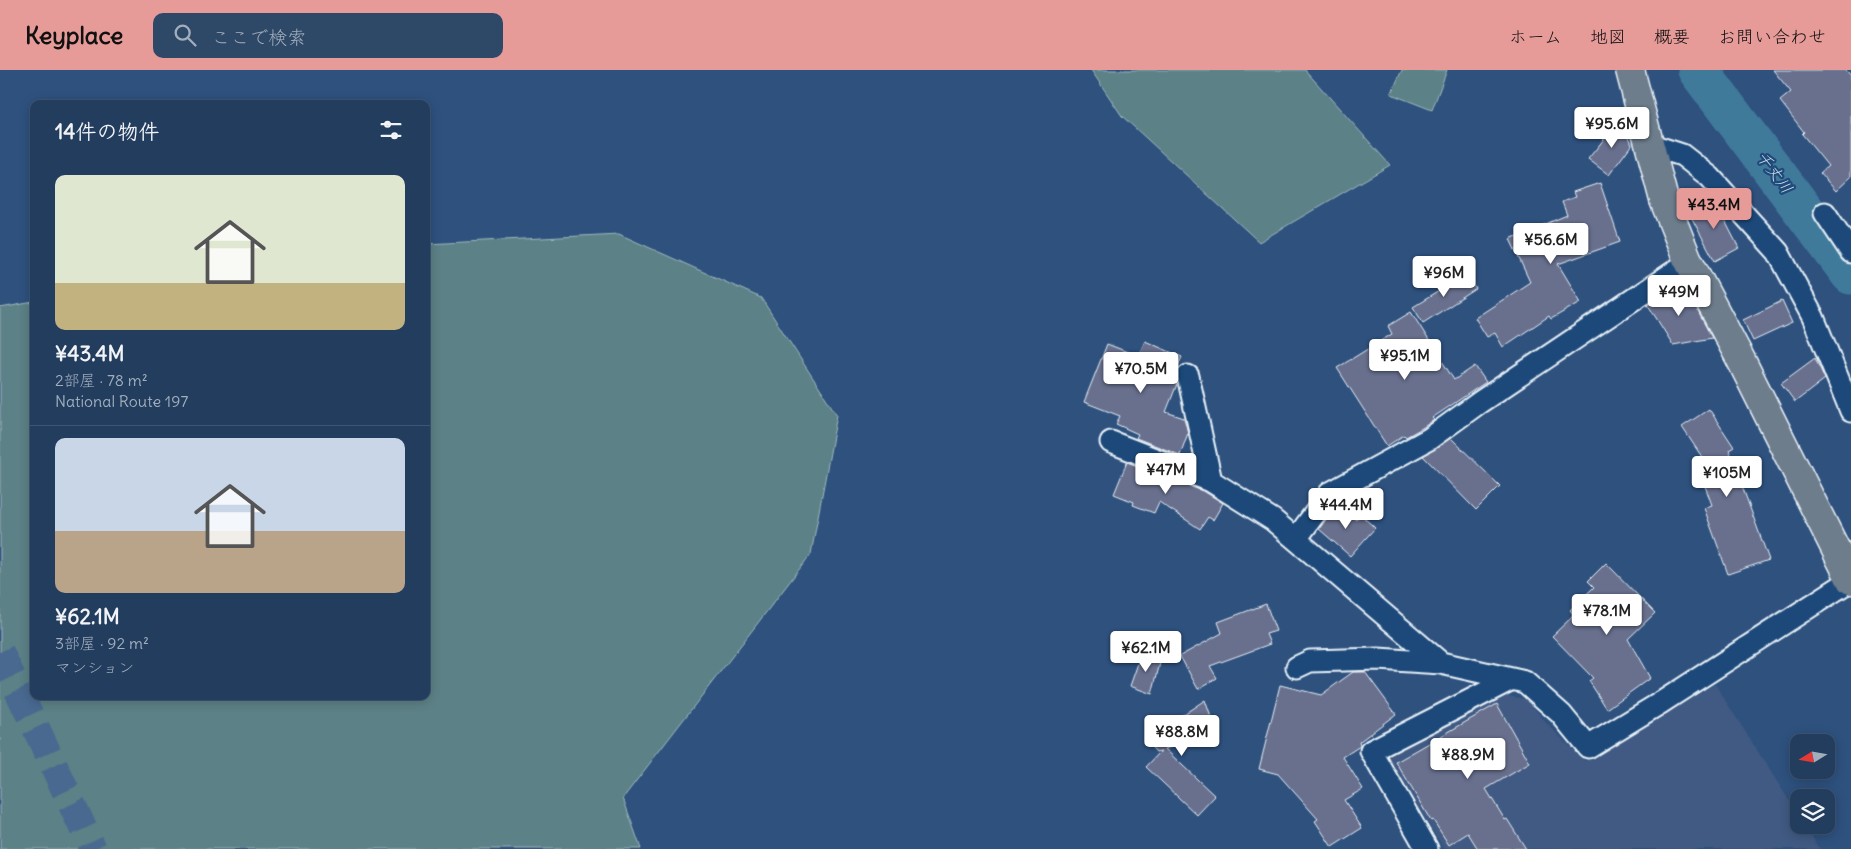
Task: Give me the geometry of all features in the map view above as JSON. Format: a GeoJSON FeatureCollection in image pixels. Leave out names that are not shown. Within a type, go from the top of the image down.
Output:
{"type":"FeatureCollection","features":[{"type":"Feature","properties":{"kind":"highway"},"geometry":{"type":"LineString","coordinates":[[1630,70],[1664,200],[1690,262],[1851,580]]}},
{"type":"Feature","properties":{"kind":"street"},"geometry":{"type":"LineString","coordinates":[[1651,145],[1682,155],[1710,177],[1778,252],[1813,317],[1851,411]]}},
{"type":"Feature","properties":{"kind":"street"},"geometry":{"type":"LineString","coordinates":[[1825,213],[1851,252]]}},
{"type":"Feature","properties":{"kind":"street"},"geometry":{"type":"LineString","coordinates":[[1296,539],[1330,493],[1429,439],[1488,396],[1690,262]]}},
{"type":"Feature","properties":{"kind":"street"},"geometry":{"type":"LineString","coordinates":[[1188,376],[1211,481]]}},
{"type":"Feature","properties":{"kind":"street"},"geometry":{"type":"LineString","coordinates":[[1111,442],[1211,481],[1273,520],[1442,663]]}},
{"type":"Feature","properties":{"kind":"street"},"geometry":{"type":"LineString","coordinates":[[1297,668],[1310,661],[1378,659],[1442,663],[1525,682],[1561,714],[1588,747],[1662,702],[1851,580]]}},
{"type":"Feature","properties":{"kind":"street"},"geometry":{"type":"LineString","coordinates":[[1427,849],[1371,751],[1512,679]]}},
{"type":"Feature","properties":{"kind":"shaded area"},"geometry":{"type":"Polygon","coordinates":[[[1715,684],[1790,802],[1790,834],[1810,834],[1820,849],[1444,849],[1387,757],[1501,695],[1527,699],[1546,723],[1585,761],[1715,684]]]}},
{"type":"Feature","properties":{"kind":"green space"},"geometry":{"type":"Polygon","coordinates":[[[1091,70],[1305,70],[1390,165],[1259,242],[1122,116],[1091,70]]]}},
{"type":"Feature","properties":{"kind":"green space"},"geometry":{"type":"Polygon","coordinates":[[[1402,70],[1447,70],[1432,110],[1391,94],[1402,70]]]}},
{"type":"Feature","properties":{"kind":"green space"},"geometry":{"type":"Polygon","coordinates":[[[619,234],[761,298],[837,415],[811,554],[623,798],[641,849],[0,849],[0,308],[30,303],[30,700],[430,700],[430,244],[619,234]]]}},
{"type":"Feature","properties":{"kind":"building"},"geometry":{"type":"Polygon","coordinates":[[[1773,70],[1846,70],[1851,76],[1851,177],[1836,191],[1820,173],[1828,166],[1802,134],[1804,132],[1780,101],[1791,92],[1773,70]]]}},
{"type":"Feature","properties":{"kind":"building"},"geometry":{"type":"Polygon","coordinates":[[[1621,118],[1632,144],[1609,175],[1588,159],[1621,118]]]}},
{"type":"Feature","properties":{"kind":"building"},"geometry":{"type":"Polygon","coordinates":[[[1600,183],[1620,242],[1558,264],[1581,302],[1551,319],[1549,316],[1503,347],[1495,333],[1487,337],[1475,318],[1530,282],[1510,239],[1567,215],[1562,202],[1575,197],[1573,192],[1600,183]]]}},
{"type":"Feature","properties":{"kind":"building"},"geometry":{"type":"Polygon","coordinates":[[[1710,199],[1725,221],[1739,248],[1715,261],[1689,213],[1710,199]]]}},
{"type":"Feature","properties":{"kind":"building"},"geometry":{"type":"Polygon","coordinates":[[[1467,274],[1476,289],[1423,323],[1413,307],[1467,274]]]}},
{"type":"Feature","properties":{"kind":"building"},"geometry":{"type":"Polygon","coordinates":[[[1680,283],[1694,304],[1712,338],[1673,345],[1648,305],[1680,283]]]}},
{"type":"Feature","properties":{"kind":"building"},"geometry":{"type":"Polygon","coordinates":[[[1782,301],[1792,323],[1753,341],[1743,320],[1782,301]]]}},
{"type":"Feature","properties":{"kind":"building"},"geometry":{"type":"Polygon","coordinates":[[[1411,312],[1454,380],[1475,366],[1486,382],[1432,418],[1434,420],[1422,428],[1406,437],[1404,435],[1387,446],[1337,368],[1392,334],[1388,326],[1411,312]]]}},
{"type":"Feature","properties":{"kind":"building"},"geometry":{"type":"Polygon","coordinates":[[[1145,341],[1182,357],[1171,382],[1177,384],[1166,412],[1184,418],[1188,433],[1180,455],[1136,438],[1138,434],[1116,424],[1120,416],[1084,402],[1107,344],[1138,356],[1145,341]]]}},
{"type":"Feature","properties":{"kind":"building"},"geometry":{"type":"Polygon","coordinates":[[[1815,358],[1825,379],[1795,402],[1781,383],[1815,358]]]}},
{"type":"Feature","properties":{"kind":"building"},"geometry":{"type":"Polygon","coordinates":[[[1709,409],[1734,447],[1729,450],[1769,560],[1728,574],[1704,508],[1712,505],[1705,486],[1718,481],[1682,427],[1709,409]]]}},
{"type":"Feature","properties":{"kind":"building"},"geometry":{"type":"Polygon","coordinates":[[[1451,438],[1500,486],[1476,510],[1423,456],[1451,438]]]}},
{"type":"Feature","properties":{"kind":"building"},"geometry":{"type":"Polygon","coordinates":[[[1127,462],[1205,492],[1223,503],[1213,520],[1208,517],[1200,529],[1159,502],[1154,513],[1133,505],[1134,502],[1114,494],[1127,462]]]}},
{"type":"Feature","properties":{"kind":"building"},"geometry":{"type":"Polygon","coordinates":[[[1338,503],[1356,520],[1361,515],[1375,528],[1350,556],[1319,529],[1338,503]]]}},
{"type":"Feature","properties":{"kind":"building"},"geometry":{"type":"Polygon","coordinates":[[[1606,563],[1655,613],[1628,639],[1650,678],[1607,709],[1589,681],[1593,678],[1552,636],[1574,615],[1570,610],[1594,587],[1588,581],[1606,563]]]}},
{"type":"Feature","properties":{"kind":"building"},"geometry":{"type":"Polygon","coordinates":[[[1266,604],[1276,631],[1266,634],[1270,644],[1210,666],[1217,678],[1198,689],[1180,656],[1222,633],[1218,622],[1266,604]]]}},
{"type":"Feature","properties":{"kind":"building"},"geometry":{"type":"Polygon","coordinates":[[[1142,652],[1161,659],[1152,694],[1130,686],[1142,652]]]}},
{"type":"Feature","properties":{"kind":"building"},"geometry":{"type":"Polygon","coordinates":[[[1353,672],[1365,672],[1396,714],[1359,742],[1360,746],[1343,757],[1363,789],[1344,800],[1362,828],[1332,847],[1315,821],[1318,819],[1278,774],[1259,769],[1280,685],[1321,695],[1353,672]]]}},
{"type":"Feature","properties":{"kind":"building"},"geometry":{"type":"Polygon","coordinates":[[[1205,700],[1216,732],[1165,749],[1215,796],[1197,815],[1146,767],[1161,751],[1156,752],[1145,740],[1205,700]]]}},
{"type":"Feature","properties":{"kind":"building"},"geometry":{"type":"Polygon","coordinates":[[[1497,704],[1530,763],[1486,789],[1526,849],[1478,849],[1468,833],[1449,845],[1433,820],[1431,821],[1396,762],[1497,704]]]}},
{"type":"Feature","properties":{"kind":"waterway","name":"千丈川"},"geometry":{"type":"LineString","coordinates":[[1698,70],[1851,274]]}},
{"type":"Feature","properties":{"kind":"tunnel"},"geometry":{"type":"LineString","coordinates":[[0,652],[93,849]]}}]}
